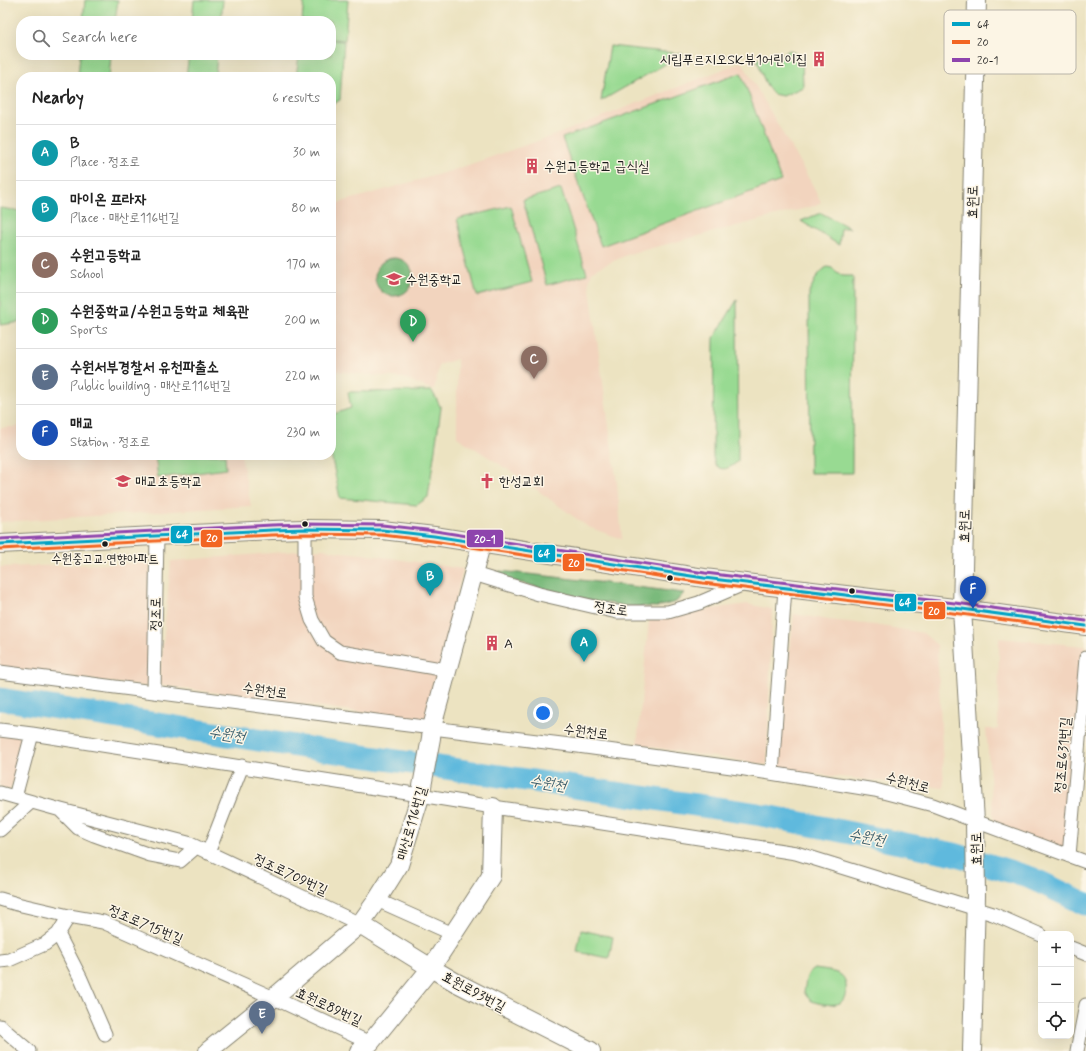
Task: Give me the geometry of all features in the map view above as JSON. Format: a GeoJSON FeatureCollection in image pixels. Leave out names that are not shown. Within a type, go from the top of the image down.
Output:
{"type":"FeatureCollection","features":[{"type":"Feature","properties":{"kind":"street","name":"효원로"},"geometry":{"type":"LineString","coordinates":[[977,0],[977,10]]}},
{"type":"Feature","properties":{"kind":"street","name":"효원로"},"geometry":{"type":"LineString","coordinates":[[972,1051],[976,902],[975,830],[962,608],[975,74]]}},
{"type":"Feature","properties":{"kind":"street"},"geometry":{"type":"LineString","coordinates":[[0,544],[305,529],[382,530],[434,536],[704,578],[962,608],[1086,626]]}},
{"type":"Feature","properties":{"kind":"street"},"geometry":{"type":"LineString","coordinates":[[305,529],[305,597],[312,620],[324,641],[340,652],[447,670]]}},
{"type":"Feature","properties":{"kind":"street","name":"정조로"},"geometry":{"type":"LineString","coordinates":[[154,692],[157,536]]}},
{"type":"Feature","properties":{"kind":"street","name":"매산로116번길"},"geometry":{"type":"LineString","coordinates":[[208,1051],[274,998],[360,924],[400,865],[421,792],[432,733],[447,670],[481,544]]}},
{"type":"Feature","properties":{"kind":"street","name":"정조로"},"geometry":{"type":"LineString","coordinates":[[474,574],[539,594],[617,612],[668,612],[699,603],[746,583]]}},
{"type":"Feature","properties":{"kind":"street"},"geometry":{"type":"LineString","coordinates":[[772,773],[785,588]]}},
{"type":"Feature","properties":{"kind":"street","name":"정조로631번길"},"geometry":{"type":"LineString","coordinates":[[1069,856],[1083,720],[1086,658]]}},
{"type":"Feature","properties":{"kind":"street","name":"수원천로"},"geometry":{"type":"LineString","coordinates":[[0,672],[392,723],[432,733],[586,747],[772,773],[875,790],[933,805],[975,830],[1086,862]]}},
{"type":"Feature","properties":{"kind":"street"},"geometry":{"type":"LineString","coordinates":[[0,730],[421,792],[493,807],[796,853],[976,902],[993,914],[1038,933]]}},
{"type":"Feature","properties":{"kind":"street"},"geometry":{"type":"LineString","coordinates":[[15,797],[32,734]]}},
{"type":"Feature","properties":{"kind":"street"},"geometry":{"type":"LineString","coordinates":[[61,810],[78,828],[94,835],[150,855],[180,861],[202,850],[242,766]]}},
{"type":"Feature","properties":{"kind":"street","name":"정조로709번길"},"geometry":{"type":"LineString","coordinates":[[0,793],[188,843],[360,924]]}},
{"type":"Feature","properties":{"kind":"street"},"geometry":{"type":"LineString","coordinates":[[0,830],[31,802]]}},
{"type":"Feature","properties":{"kind":"street"},"geometry":{"type":"LineString","coordinates":[[365,1047],[431,968],[491,876],[493,807]]}},
{"type":"Feature","properties":{"kind":"street","name":"정조로715번길"},"geometry":{"type":"LineString","coordinates":[[0,899],[69,916],[103,922],[274,998]]}},
{"type":"Feature","properties":{"kind":"street"},"geometry":{"type":"LineString","coordinates":[[377,900],[453,934]]}},
{"type":"Feature","properties":{"kind":"street"},"geometry":{"type":"LineString","coordinates":[[0,961],[10,960],[46,944],[58,934],[69,916]]}},
{"type":"Feature","properties":{"kind":"street","name":"효원로93번길"},"geometry":{"type":"LineString","coordinates":[[360,924],[455,982],[591,1051]]}},
{"type":"Feature","properties":{"kind":"street"},"geometry":{"type":"LineString","coordinates":[[58,934],[81,979],[105,1034]]}},
{"type":"Feature","properties":{"kind":"street"},"geometry":{"type":"LineString","coordinates":[[1074,949],[1086,954]]}},
{"type":"Feature","properties":{"kind":"street","name":"효원로89번길"},"geometry":{"type":"LineString","coordinates":[[274,998],[365,1047]]}},
{"type":"Feature","properties":{"kind":"street"},"geometry":{"type":"LineString","coordinates":[[1077,1051],[1086,1005]]}},
{"type":"Feature","properties":{"kind":"street"},"geometry":{"type":"LineString","coordinates":[[0,1026],[29,1051]]}},
{"type":"Feature","properties":{"kind":"shaded area"},"geometry":{"type":"Polygon","coordinates":[[[742,62],[821,202],[814,206],[629,254],[592,271],[589,282],[617,484],[622,539],[588,527],[518,476],[457,437],[457,359],[439,365],[434,390],[403,378],[336,371],[336,204],[454,170],[558,134],[742,62]]]}},
{"type":"Feature","properties":{"kind":"shaded area","name":"매교초등학교"},"geometry":{"type":"Polygon","coordinates":[[[16,426],[16,460],[242,460],[251,506],[0,522],[0,428],[16,426]]]}},
{"type":"Feature","properties":{"kind":"shaded area"},"geometry":{"type":"Polygon","coordinates":[[[323,549],[463,569],[426,721],[159,685],[171,561],[323,549]]]}},
{"type":"Feature","properties":{"kind":"shaded area"},"geometry":{"type":"Polygon","coordinates":[[[150,563],[148,687],[0,669],[0,567],[150,563]]]}},
{"type":"Feature","properties":{"kind":"shaded area"},"geometry":{"type":"Polygon","coordinates":[[[747,604],[772,609],[767,765],[637,745],[649,620],[690,612],[747,604]]]}},
{"type":"Feature","properties":{"kind":"shaded area"},"geometry":{"type":"Polygon","coordinates":[[[794,614],[923,633],[937,645],[944,788],[776,770],[794,614]]]}},
{"type":"Feature","properties":{"kind":"shaded area"},"geometry":{"type":"Polygon","coordinates":[[[999,638],[1085,646],[1065,851],[994,824],[986,729],[998,729],[999,638]]]}},
{"type":"Feature","properties":{"kind":"shaded area"},"geometry":{"type":"Polygon","coordinates":[[[0,733],[27,737],[10,791],[0,788],[0,733]]]}},
{"type":"Feature","properties":{"kind":"green space"},"geometry":{"type":"Polygon","coordinates":[[[85,0],[118,0],[116,16],[83,16],[85,0]]]}},
{"type":"Feature","properties":{"kind":"green space"},"geometry":{"type":"Polygon","coordinates":[[[194,0],[223,0],[221,16],[192,16],[194,0]]]}},
{"type":"Feature","properties":{"kind":"green space"},"geometry":{"type":"Polygon","coordinates":[[[304,0],[348,0],[345,40],[336,39],[336,16],[302,16],[304,0]]]}},
{"type":"Feature","properties":{"kind":"green space"},"geometry":{"type":"Polygon","coordinates":[[[336,40],[344,41],[340,100],[336,102],[336,72],[297,72],[298,60],[336,60],[336,40]]]}},
{"type":"Feature","properties":{"kind":"green space"},"geometry":{"type":"Polygon","coordinates":[[[610,46],[683,54],[601,101],[610,46]]]}},
{"type":"Feature","properties":{"kind":"green space"},"geometry":{"type":"Polygon","coordinates":[[[790,50],[802,58],[803,87],[783,96],[773,94],[765,82],[757,59],[779,56],[790,50]]]}},
{"type":"Feature","properties":{"kind":"green space"},"geometry":{"type":"Polygon","coordinates":[[[80,60],[111,60],[109,72],[78,72],[80,60]]]}},
{"type":"Feature","properties":{"kind":"green space"},"geometry":{"type":"Polygon","coordinates":[[[188,60],[217,60],[215,72],[187,72],[188,60]]]}},
{"type":"Feature","properties":{"kind":"green space"},"geometry":{"type":"Polygon","coordinates":[[[741,73],[781,181],[601,246],[562,138],[741,73]]]}},
{"type":"Feature","properties":{"kind":"green space"},"geometry":{"type":"Polygon","coordinates":[[[561,189],[587,274],[547,285],[523,200],[561,189]]]}},
{"type":"Feature","properties":{"kind":"green space"},"geometry":{"type":"Polygon","coordinates":[[[511,206],[532,282],[477,296],[457,219],[511,206]]]}},
{"type":"Feature","properties":{"kind":"green space"},"geometry":{"type":"Polygon","coordinates":[[[0,208],[16,210],[16,323],[0,325],[0,208]]]}},
{"type":"Feature","properties":{"kind":"green space"},"geometry":{"type":"Polygon","coordinates":[[[821,213],[850,228],[841,228],[839,245],[801,221],[821,213]]]}},
{"type":"Feature","properties":{"kind":"green space"},"geometry":{"type":"Polygon","coordinates":[[[394,258],[407,264],[413,277],[407,290],[394,296],[381,290],[375,277],[381,264],[394,258]]]}},
{"type":"Feature","properties":{"kind":"green space"},"geometry":{"type":"Polygon","coordinates":[[[827,267],[832,268],[842,276],[853,276],[852,473],[810,473],[809,293],[818,275],[827,267]]]}},
{"type":"Feature","properties":{"kind":"green space"},"geometry":{"type":"Polygon","coordinates":[[[737,300],[738,461],[730,467],[723,469],[717,466],[713,457],[714,338],[737,300]]]}},
{"type":"Feature","properties":{"kind":"green space"},"geometry":{"type":"Polygon","coordinates":[[[432,391],[441,408],[428,497],[417,505],[340,498],[332,460],[336,460],[336,413],[351,408],[348,392],[432,391]]]}},
{"type":"Feature","properties":{"kind":"green space"},"geometry":{"type":"Polygon","coordinates":[[[156,460],[225,460],[226,469],[158,478],[156,460]]]}},
{"type":"Feature","properties":{"kind":"green space"},"geometry":{"type":"Polygon","coordinates":[[[499,571],[684,593],[676,602],[657,607],[628,606],[594,601],[501,578],[499,571]]]}},
{"type":"Feature","properties":{"kind":"green space"},"geometry":{"type":"Polygon","coordinates":[[[581,930],[613,937],[609,958],[577,952],[581,930]]]}},
{"type":"Feature","properties":{"kind":"green space"},"geometry":{"type":"Polygon","coordinates":[[[814,969],[835,973],[844,978],[846,994],[840,1003],[822,1004],[812,1001],[807,997],[804,992],[806,979],[809,973],[814,969]]]}},
{"type":"Feature","properties":{"kind":"waterway","name":"수원천"},"geometry":{"type":"LineString","coordinates":[[0,699],[302,747],[757,814],[954,854],[1031,878],[1086,904]]}},
{"type":"Feature","properties":{"kind":"transit line","name":"20-1"},"geometry":{"type":"LineString","coordinates":[[0,539],[272,525],[382,525],[435,531],[705,573],[963,604],[1086,621]]}},
{"type":"Feature","properties":{"kind":"transit line","name":"64"},"geometry":{"type":"LineString","coordinates":[[0,544],[272,530],[382,530],[434,536],[704,578],[962,609],[1086,626]]}},
{"type":"Feature","properties":{"kind":"transit line","name":"20"},"geometry":{"type":"LineString","coordinates":[[0,549],[272,535],[382,535],[433,541],[703,583],[961,614],[1085,631]]}},
{"type":"Feature","properties":{"kind":"place","name":"시립푸르지오SK뷰1어린이집"},"geometry":{"type":"Point","coordinates":[819,59]}},
{"type":"Feature","properties":{"kind":"place","name":"수원고등학교 급식실"},"geometry":{"type":"Point","coordinates":[532,166]}},
{"type":"Feature","properties":{"kind":"place","name":"수원중학교"},"geometry":{"type":"Point","coordinates":[394,279]}},
{"type":"Feature","properties":{"kind":"place","name":"수원중학교/수원고등학교 체육관"},"geometry":{"type":"Point","coordinates":[413,342]}},
{"type":"Feature","properties":{"kind":"place","name":"수원고등학교"},"geometry":{"type":"Point","coordinates":[534,379]}},
{"type":"Feature","properties":{"kind":"place","name":"매교초등학교"},"geometry":{"type":"Point","coordinates":[123,481]}},
{"type":"Feature","properties":{"kind":"place","name":"한성교회"},"geometry":{"type":"Point","coordinates":[487,481]}},
{"type":"Feature","properties":{"kind":"place","name":"수원중고교.연향아파트"},"geometry":{"type":"Point","coordinates":[105,544]}},
{"type":"Feature","properties":{"kind":"place","name":"마이온 프라자"},"geometry":{"type":"Point","coordinates":[430,596]}},
{"type":"Feature","properties":{"kind":"place","name":"매교"},"geometry":{"type":"Point","coordinates":[973,609]}},
{"type":"Feature","properties":{"kind":"place","name":"A"},"geometry":{"type":"Point","coordinates":[492,643]}},
{"type":"Feature","properties":{"kind":"place","name":"B"},"geometry":{"type":"Point","coordinates":[584,662]}},
{"type":"Feature","properties":{"kind":"place","name":"수원서부경찰서 유천파출소"},"geometry":{"type":"Point","coordinates":[262,1034]}}]}
